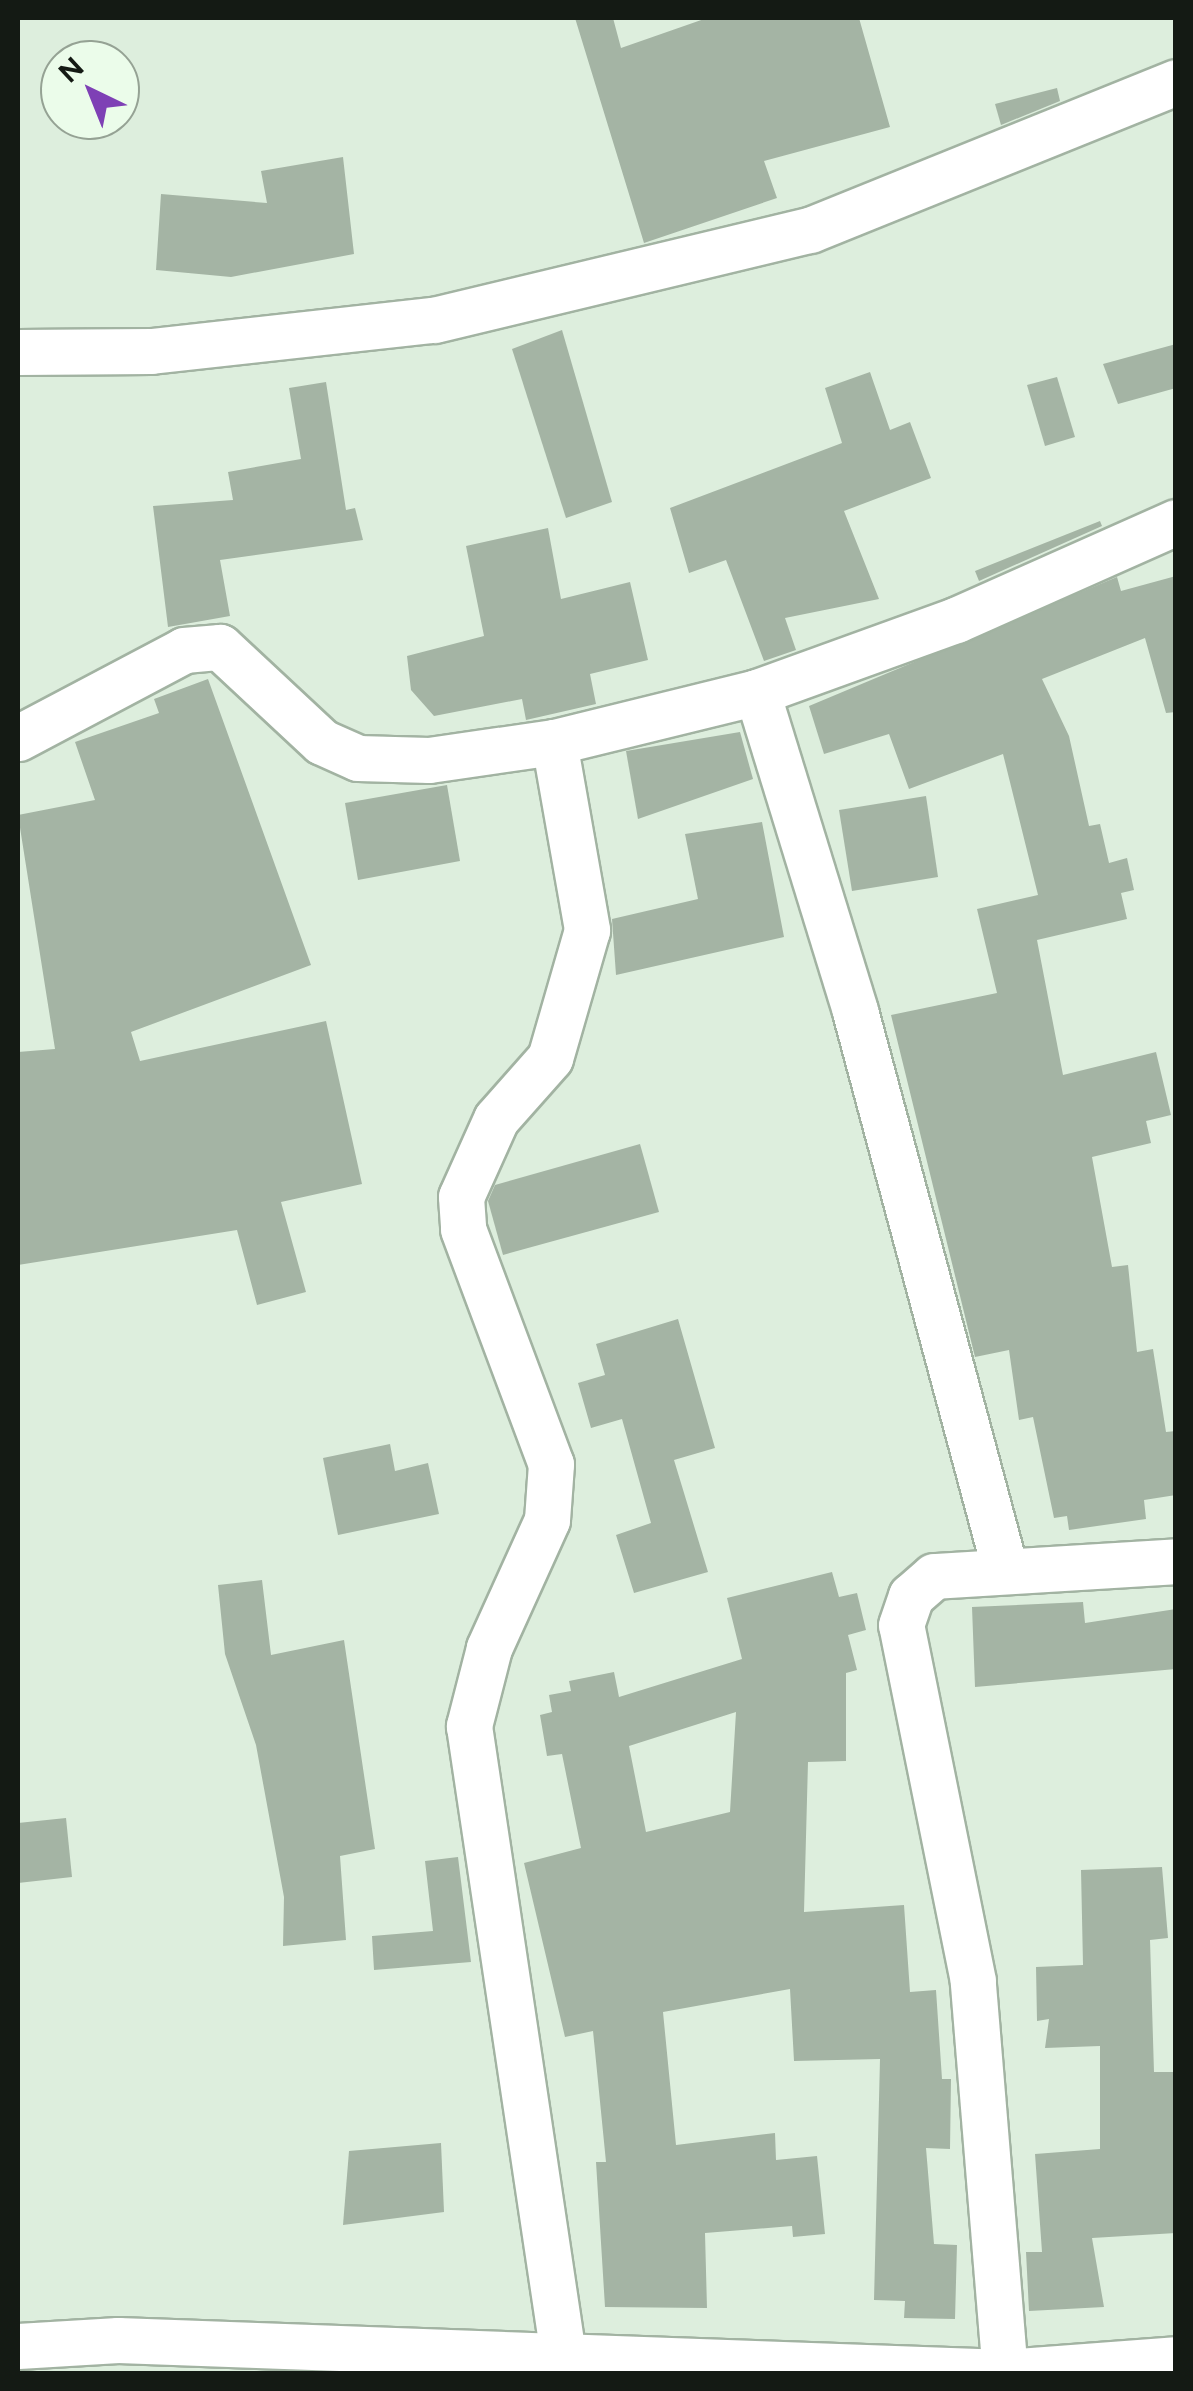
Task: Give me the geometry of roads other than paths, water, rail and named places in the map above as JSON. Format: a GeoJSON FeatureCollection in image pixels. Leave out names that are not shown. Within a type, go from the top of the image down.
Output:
{"type":"FeatureCollection","features":[{"type":"Feature","properties":{"kind":"street"},"geometry":{"type":"LineString","coordinates":[[18,352],[152,351],[434,320],[810,230],[1176,82]]}},
{"type":"Feature","properties":{"kind":"street"},"geometry":{"type":"LineString","coordinates":[[18,738],[184,650],[220,647],[322,742],[358,758],[429,760],[554,742],[757,692],[956,620],[1176,522]]}},
{"type":"Feature","properties":{"kind":"street"},"geometry":{"type":"LineString","coordinates":[[757,692],[855,1011],[1004,1566]]}},
{"type":"Feature","properties":{"kind":"street"},"geometry":{"type":"LineString","coordinates":[[554,742],[587,930],[550,1058],[496,1119],[460,1197],[463,1229],[551,1464],[547,1520],[489,1648],[469,1726],[561,2364]]}},
{"type":"Feature","properties":{"kind":"street"},"geometry":{"type":"LineString","coordinates":[[1005,2373],[973,1981],[901,1625],[911,1596],[934,1576],[1004,1566],[1176,1561]]}},
{"type":"Feature","properties":{"kind":"street"},"geometry":{"type":"LineString","coordinates":[[18,2346],[119,2357],[1005,2373],[1176,2360]]}}]}
